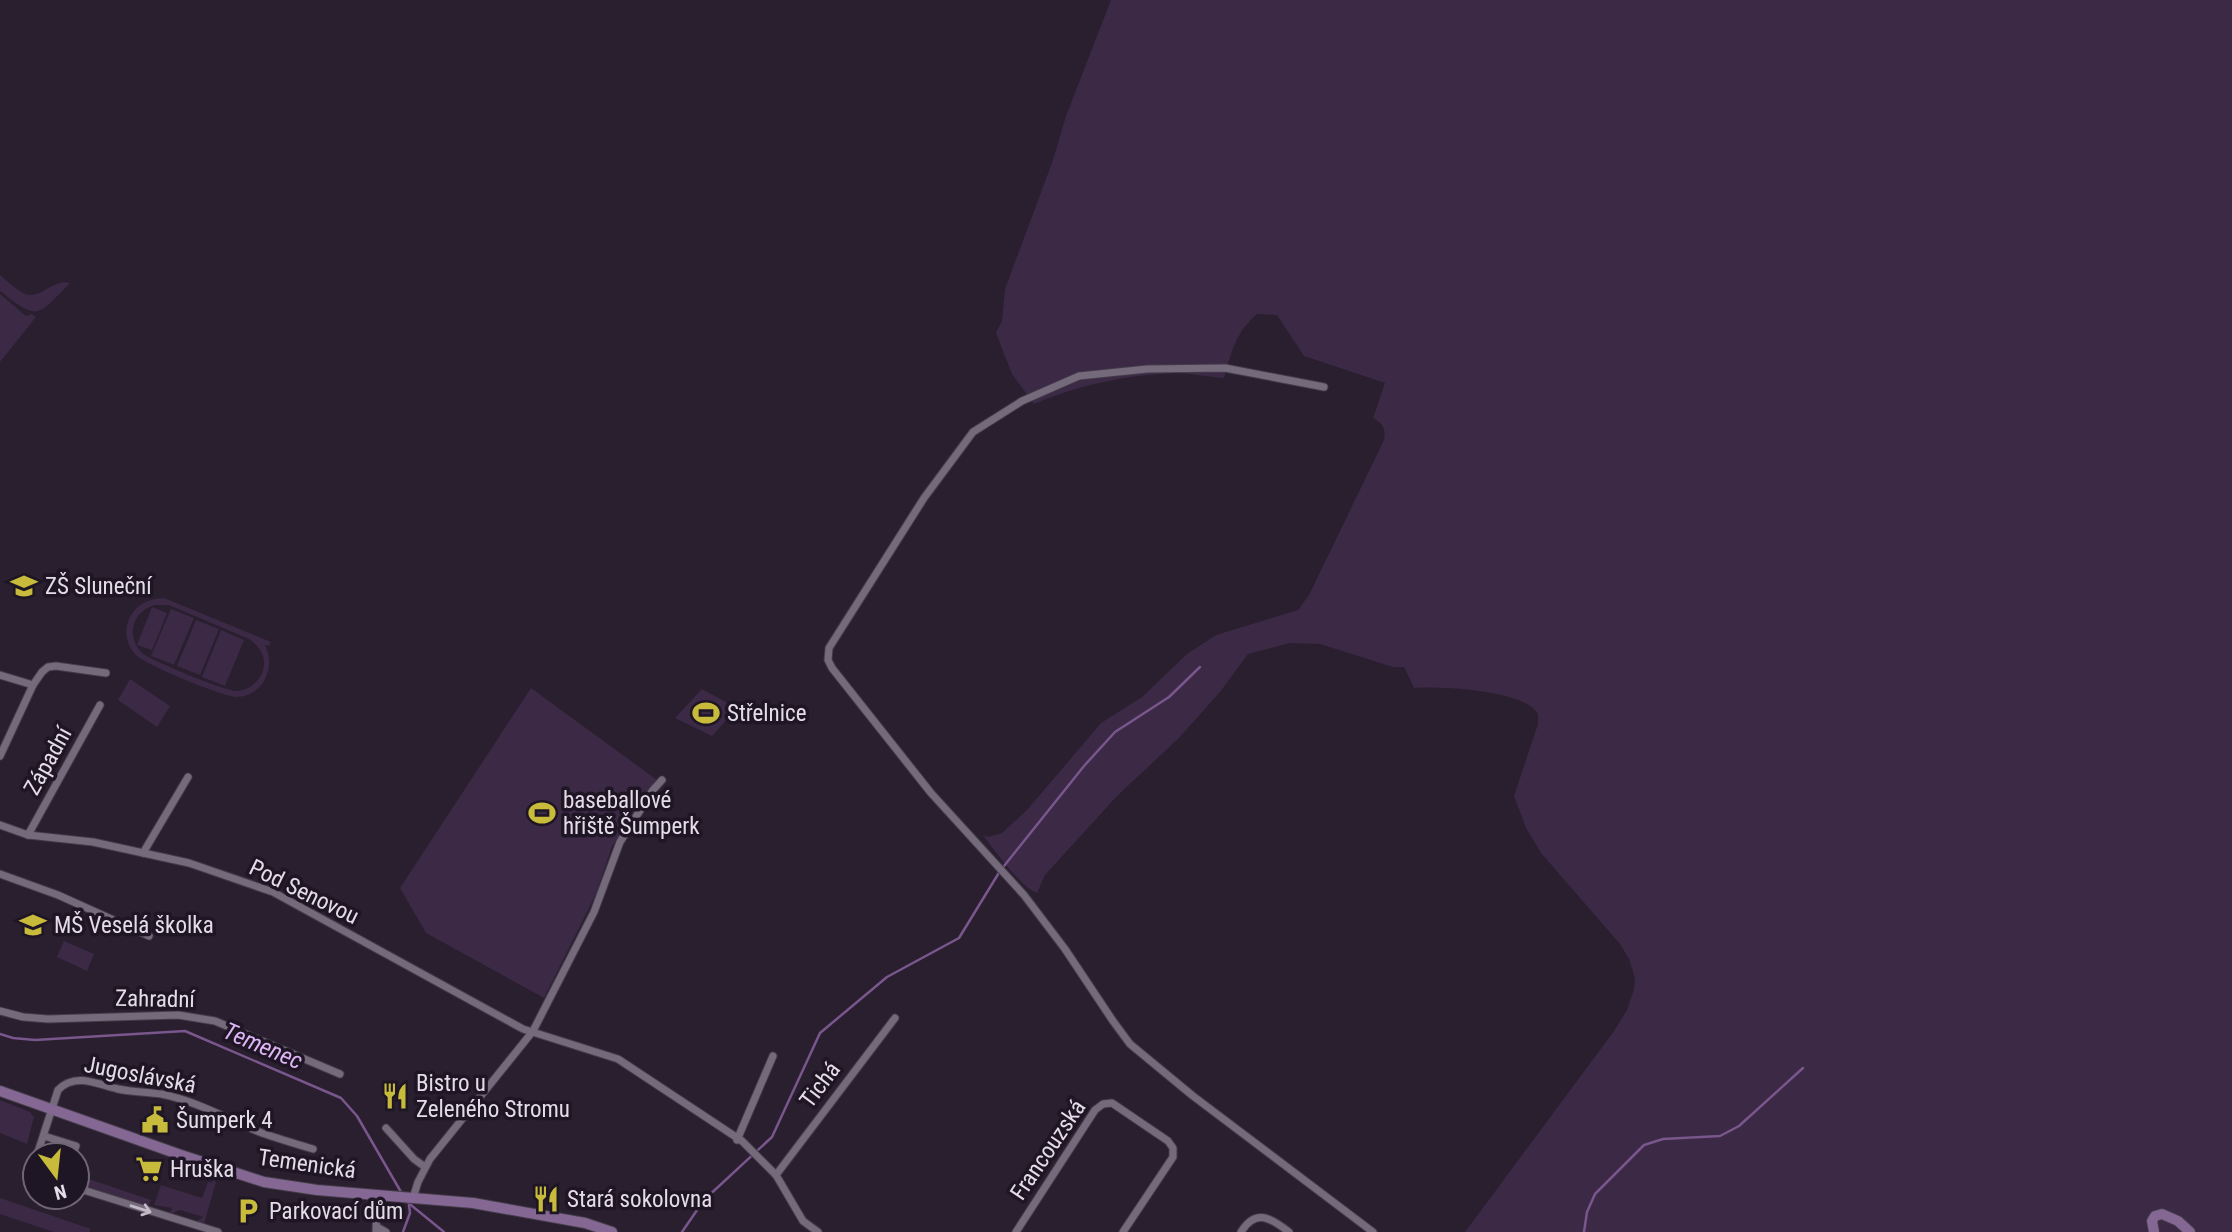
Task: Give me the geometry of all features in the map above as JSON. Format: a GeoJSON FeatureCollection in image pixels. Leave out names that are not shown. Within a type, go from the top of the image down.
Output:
{"type":"FeatureCollection","features":[{"type":"Feature","properties":{"kind":"street"},"geometry":{"type":"LineString","coordinates":[[1324,387],[1225,368],[1147,369],[1079,376],[1021,401],[973,432],[924,498],[829,648],[827,656],[832,668],[931,793],[1024,895],[1065,949],[1130,1044],[1373,1232]]}},
{"type":"Feature","properties":{"kind":"street"},"geometry":{"type":"LineString","coordinates":[[0,756],[33,685],[48,667],[106,673]]}},
{"type":"Feature","properties":{"kind":"street"},"geometry":{"type":"LineString","coordinates":[[0,676],[33,685]]}},
{"type":"Feature","properties":{"kind":"street","name":"Západní"},"geometry":{"type":"LineString","coordinates":[[28,835],[100,705]]}},
{"type":"Feature","properties":{"kind":"street"},"geometry":{"type":"LineString","coordinates":[[143,853],[188,777]]}},
{"type":"Feature","properties":{"kind":"street"},"geometry":{"type":"LineString","coordinates":[[411,1198],[425,1167],[533,1031],[594,912],[620,842],[662,780]]}},
{"type":"Feature","properties":{"kind":"street","name":"Pod Senovou"},"geometry":{"type":"LineString","coordinates":[[0,825],[28,835],[93,842],[189,863],[273,892],[523,1029],[618,1059],[742,1141],[776,1175],[803,1221],[818,1232]]}},
{"type":"Feature","properties":{"kind":"street"},"geometry":{"type":"LineString","coordinates":[[0,874],[58,895],[149,936]]}},
{"type":"Feature","properties":{"kind":"street","name":"Zahradní"},"geometry":{"type":"LineString","coordinates":[[0,1010],[23,1017],[48,1020],[178,1015],[215,1021],[340,1074]]}},
{"type":"Feature","properties":{"kind":"street","name":"Tichá"},"geometry":{"type":"LineString","coordinates":[[776,1175],[895,1018]]}},
{"type":"Feature","properties":{"kind":"street"},"geometry":{"type":"LineString","coordinates":[[737,1140],[773,1056]]}},
{"type":"Feature","properties":{"kind":"street","name":"Jugoslávská"},"geometry":{"type":"LineString","coordinates":[[52,1110],[58,1090],[65,1083],[85,1080],[181,1100],[230,1117],[261,1133],[313,1149]]}},
{"type":"Feature","properties":{"kind":"street","name":"Temenická"},"geometry":{"type":"LineString","coordinates":[[0,1091],[264,1182],[473,1203],[585,1223],[612,1232]]}},
{"type":"Feature","properties":{"kind":"street","name":"Francouzská"},"geometry":{"type":"LineString","coordinates":[[1016,1232],[1095,1110],[1103,1104],[1112,1103],[1168,1141],[1174,1157],[1123,1232]]}},
{"type":"Feature","properties":{"kind":"street"},"geometry":{"type":"LineString","coordinates":[[43,1141],[52,1110]]}},
{"type":"Feature","properties":{"kind":"street"},"geometry":{"type":"LineString","coordinates":[[386,1128],[425,1167]]}},
{"type":"Feature","properties":{"kind":"street"},"geometry":{"type":"LineString","coordinates":[[44,1136],[60,1141]]}},
{"type":"Feature","properties":{"kind":"street"},"geometry":{"type":"LineString","coordinates":[[91,1192],[218,1232]]}},
{"type":"Feature","properties":{"kind":"street"},"geometry":{"type":"LineString","coordinates":[[381,1195],[376,1230],[386,1232]]}},
{"type":"Feature","properties":{"kind":"street"},"geometry":{"type":"LineString","coordinates":[[2154,1232],[2152,1221],[2155,1216],[2162,1214],[2190,1232]]}},
{"type":"Feature","properties":{"kind":"street"},"geometry":{"type":"LineString","coordinates":[[1241,1232],[1246,1224],[1262,1217],[1269,1218],[1289,1232]]}},
{"type":"Feature","properties":{"kind":"shaded area"},"geometry":{"type":"Polygon","coordinates":[[[1111,0],[2232,0],[2232,1232],[1465,1232],[1614,1031],[1627,1010],[1635,978],[1629,959],[1620,944],[1541,853],[1526,828],[1514,796],[1538,724],[1538,714],[1530,706],[1500,695],[1461,689],[1414,688],[1404,667],[1393,667],[1320,644],[1290,643],[1248,654],[1220,692],[1179,738],[1117,796],[1045,875],[1037,893],[1016,876],[983,835],[988,837],[1002,833],[1027,810],[1101,723],[1142,697],[1187,654],[1216,635],[1298,610],[1309,595],[1385,436],[1383,427],[1373,418],[1385,383],[1304,356],[1277,315],[1257,314],[1244,328],[1235,343],[1224,378],[1174,373],[1138,376],[1085,386],[1034,404],[1012,374],[996,333],[1002,321],[1005,289],[1053,160],[1066,116],[1111,0]]]}},
{"type":"Feature","properties":{"kind":"shaded area"},"geometry":{"type":"Polygon","coordinates":[[[0,275],[29,295],[35,295],[57,284],[70,283],[51,303],[37,311],[31,311],[0,291],[0,275]]]}},
{"type":"Feature","properties":{"kind":"shaded area"},"geometry":{"type":"Polygon","coordinates":[[[0,294],[26,316],[32,314],[36,317],[0,362],[0,294]]]}},
{"type":"Feature","properties":{"kind":"shaded area"},"geometry":{"type":"Polygon","coordinates":[[[164,598],[271,642],[269,646],[265,645],[269,662],[261,685],[247,695],[230,696],[168,672],[135,654],[127,637],[129,619],[139,606],[164,598]],[[154,605],[136,620],[134,640],[143,654],[191,676],[231,690],[247,688],[258,679],[263,671],[263,658],[253,642],[169,605],[154,605]]]}},
{"type":"Feature","properties":{"kind":"shaded area"},"geometry":{"type":"Polygon","coordinates":[[[152,607],[167,613],[152,650],[137,645],[152,607]]]}},
{"type":"Feature","properties":{"kind":"shaded area"},"geometry":{"type":"Polygon","coordinates":[[[171,609],[194,618],[174,665],[151,656],[171,609]]]}},
{"type":"Feature","properties":{"kind":"shaded area"},"geometry":{"type":"Polygon","coordinates":[[[196,620],[219,629],[200,675],[177,666],[196,620]]]}},
{"type":"Feature","properties":{"kind":"shaded area"},"geometry":{"type":"Polygon","coordinates":[[[221,630],[244,640],[225,686],[202,677],[221,630]]]}},
{"type":"Feature","properties":{"kind":"shaded area"},"geometry":{"type":"Polygon","coordinates":[[[130,679],[170,706],[157,727],[118,700],[130,679]]]}},
{"type":"Feature","properties":{"kind":"shaded area","name":"baseballové hřiště Šumperk"},"geometry":{"type":"Polygon","coordinates":[[[531,688],[657,780],[612,846],[596,894],[544,998],[426,933],[400,888],[531,688]]]}},
{"type":"Feature","properties":{"kind":"shaded area","name":"Střelnice"},"geometry":{"type":"Polygon","coordinates":[[[702,689],[737,708],[712,736],[675,718],[702,689]]]}},
{"type":"Feature","properties":{"kind":"shaded area"},"geometry":{"type":"Polygon","coordinates":[[[64,941],[94,954],[87,971],[57,957],[64,941]]]}},
{"type":"Feature","properties":{"kind":"shaded area"},"geometry":{"type":"Polygon","coordinates":[[[0,1100],[30,1112],[34,1117],[28,1141],[21,1142],[0,1133],[0,1100]]]}},
{"type":"Feature","properties":{"kind":"shaded area"},"geometry":{"type":"Polygon","coordinates":[[[213,1179],[216,1182],[204,1224],[197,1221],[203,1217],[180,1210],[170,1214],[172,1208],[154,1205],[161,1185],[202,1198],[208,1182],[212,1183],[213,1179]]]}},
{"type":"Feature","properties":{"kind":"shaded area"},"geometry":{"type":"Polygon","coordinates":[[[91,1180],[151,1200],[148,1207],[91,1189],[91,1180]]]}},
{"type":"Feature","properties":{"kind":"shaded area"},"geometry":{"type":"Polygon","coordinates":[[[0,1198],[21,1205],[21,1211],[38,1211],[91,1229],[89,1232],[54,1232],[0,1214],[0,1198]]]}},
{"type":"Feature","properties":{"kind":"waterway"},"geometry":{"type":"LineString","coordinates":[[682,1232],[704,1200],[772,1137],[820,1033],[887,977],[959,938],[1000,871],[1084,766],[1115,732],[1169,697],[1200,667]]}},
{"type":"Feature","properties":{"kind":"waterway","name":"Temenec"},"geometry":{"type":"LineString","coordinates":[[0,1034],[35,1040],[185,1031],[341,1098],[357,1116],[401,1192]]}},
{"type":"Feature","properties":{"kind":"waterway"},"geometry":{"type":"LineString","coordinates":[[1584,1232],[1587,1212],[1595,1194],[1644,1145],[1663,1139],[1720,1136],[1739,1126],[1803,1068]]}},
{"type":"Feature","properties":{"kind":"waterway","name":"Temenec"},"geometry":{"type":"LineString","coordinates":[[406,1201],[444,1232]]}},
{"type":"Feature","properties":{"kind":"waterway"},"geometry":{"type":"LineString","coordinates":[[403,1232],[410,1213],[409,1205]]}},
{"type":"Feature","properties":{"kind":"place","name":"ZŠ Sluneční"},"geometry":{"type":"Point","coordinates":[24,586]}},
{"type":"Feature","properties":{"kind":"place","name":"Střelnice"},"geometry":{"type":"Point","coordinates":[706,713]}},
{"type":"Feature","properties":{"kind":"place","name":"baseballové hřiště Šumperk"},"geometry":{"type":"Point","coordinates":[542,813]}},
{"type":"Feature","properties":{"kind":"place","name":"MŠ Veselá školka"},"geometry":{"type":"Point","coordinates":[33,925]}},
{"type":"Feature","properties":{"kind":"place","name":"Bistro u Zeleného Stromu"},"geometry":{"type":"Point","coordinates":[395,1096]}},
{"type":"Feature","properties":{"kind":"place","name":"Šumperk 4"},"geometry":{"type":"Point","coordinates":[155,1120]}},
{"type":"Feature","properties":{"kind":"place","name":"Hruška"},"geometry":{"type":"Point","coordinates":[149,1169]}},
{"type":"Feature","properties":{"kind":"place","name":"Stará sokolovna"},"geometry":{"type":"Point","coordinates":[546,1199]}},
{"type":"Feature","properties":{"kind":"place","name":"Parkovací dům"},"geometry":{"type":"Point","coordinates":[248,1211]}}]}
